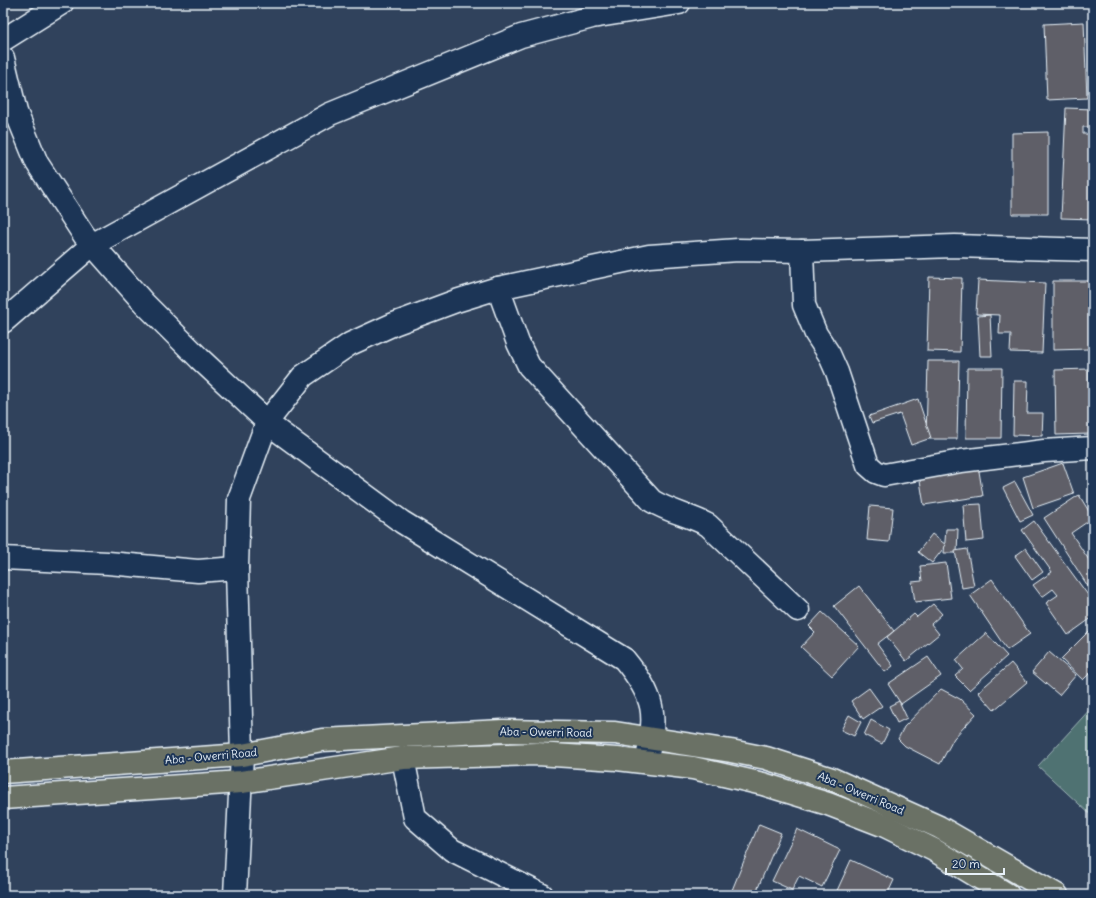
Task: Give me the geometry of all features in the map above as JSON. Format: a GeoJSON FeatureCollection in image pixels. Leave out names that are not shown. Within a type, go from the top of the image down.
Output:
{"type":"FeatureCollection","features":[{"type":"Feature","properties":{"kind":"highway","name":"Aba - Owerri Road"},"geometry":{"type":"LineString","coordinates":[[3,772],[242,755],[322,740],[435,733],[537,731],[615,733],[696,744],[766,758],[832,780],[939,827],[1057,895]]}},
{"type":"Feature","properties":{"kind":"highway","name":"Aba - Owerri Road"},"geometry":{"type":"LineString","coordinates":[[3,798],[240,782],[403,758],[537,754],[616,759],[693,768],[763,784],[828,804],[885,826],[934,850],[1008,895]]}},
{"type":"Feature","properties":{"kind":"street"},"geometry":{"type":"LineString","coordinates":[[3,40],[62,3]]}},
{"type":"Feature","properties":{"kind":"street"},"geometry":{"type":"LineString","coordinates":[[3,322],[92,245],[330,114],[427,73],[521,36],[592,17],[679,3]]}},
{"type":"Feature","properties":{"kind":"street"},"geometry":{"type":"LineString","coordinates":[[3,58],[16,112],[37,164],[84,235],[149,308],[267,422],[402,522],[624,659],[642,681],[652,706],[652,738],[646,762]]}},
{"type":"Feature","properties":{"kind":"street"},"geometry":{"type":"LineString","coordinates":[[235,895],[242,755],[237,568],[238,499],[267,422],[303,376],[350,344],[394,324],[456,301],[498,288],[649,256],[738,250],[802,251],[955,246],[1093,250]]}},
{"type":"Feature","properties":{"kind":"street"},"geometry":{"type":"LineString","coordinates":[[802,251],[804,305],[809,320],[837,372],[868,465],[876,472],[884,474],[961,461],[1044,451],[1093,448]]}},
{"type":"Feature","properties":{"kind":"street"},"geometry":{"type":"LineString","coordinates":[[498,288],[518,343],[529,366],[652,501],[666,509],[696,518],[708,525],[798,610]]}},
{"type":"Feature","properties":{"kind":"street"},"geometry":{"type":"LineString","coordinates":[[3,558],[108,563],[198,571],[237,568]]}},
{"type":"Feature","properties":{"kind":"street"},"geometry":{"type":"LineString","coordinates":[[403,758],[415,818],[452,850],[542,895]]}},
{"type":"Feature","properties":{"kind":"green space"},"geometry":{"type":"Polygon","coordinates":[[[1093,706],[1093,817],[1038,766],[1093,706]]]}},
{"type":"Feature","properties":{"kind":"building"},"geometry":{"type":"Polygon","coordinates":[[[1091,19],[1093,19],[1093,57],[1091,19]]]}},
{"type":"Feature","properties":{"kind":"building"},"geometry":{"type":"Polygon","coordinates":[[[1084,22],[1087,98],[1047,100],[1044,24],[1084,22]]]}},
{"type":"Feature","properties":{"kind":"building"},"geometry":{"type":"Polygon","coordinates":[[[1066,108],[1093,109],[1093,127],[1083,127],[1083,134],[1093,134],[1093,219],[1061,218],[1066,108]]]}},
{"type":"Feature","properties":{"kind":"building"},"geometry":{"type":"Polygon","coordinates":[[[1048,132],[1048,214],[1012,214],[1012,133],[1048,132]]]}},
{"type":"Feature","properties":{"kind":"building"},"geometry":{"type":"Polygon","coordinates":[[[929,277],[962,278],[960,352],[927,351],[929,277]]]}},
{"type":"Feature","properties":{"kind":"building"},"geometry":{"type":"Polygon","coordinates":[[[978,280],[1045,283],[1042,353],[1010,352],[1011,334],[999,334],[1000,315],[976,314],[978,280]]]}},
{"type":"Feature","properties":{"kind":"building"},"geometry":{"type":"Polygon","coordinates":[[[1053,281],[1089,281],[1089,349],[1053,350],[1053,281]]]}},
{"type":"Feature","properties":{"kind":"building"},"geometry":{"type":"Polygon","coordinates":[[[990,315],[992,356],[980,356],[978,316],[990,315]]]}},
{"type":"Feature","properties":{"kind":"building"},"geometry":{"type":"Polygon","coordinates":[[[928,361],[959,361],[957,439],[926,439],[928,361]]]}},
{"type":"Feature","properties":{"kind":"building"},"geometry":{"type":"Polygon","coordinates":[[[967,368],[1002,368],[1001,438],[966,438],[967,368]]]}},
{"type":"Feature","properties":{"kind":"building"},"geometry":{"type":"Polygon","coordinates":[[[1089,369],[1090,434],[1056,435],[1055,370],[1089,369]]]}},
{"type":"Feature","properties":{"kind":"building"},"geometry":{"type":"Polygon","coordinates":[[[1014,381],[1028,381],[1027,413],[1043,413],[1042,436],[1013,435],[1014,381]]]}},
{"type":"Feature","properties":{"kind":"building"},"geometry":{"type":"Polygon","coordinates":[[[918,399],[931,438],[911,445],[900,414],[872,423],[869,416],[918,399]]]}},
{"type":"Feature","properties":{"kind":"building"},"geometry":{"type":"Polygon","coordinates":[[[1063,463],[1074,494],[1033,508],[1023,477],[1063,463]]]}},
{"type":"Feature","properties":{"kind":"building"},"geometry":{"type":"Polygon","coordinates":[[[978,465],[983,496],[924,505],[919,475],[978,465]]]}},
{"type":"Feature","properties":{"kind":"building"},"geometry":{"type":"Polygon","coordinates":[[[1015,482],[1033,515],[1020,521],[1003,488],[1015,482]]]}},
{"type":"Feature","properties":{"kind":"building"},"geometry":{"type":"Polygon","coordinates":[[[1079,495],[1093,518],[1071,533],[1093,566],[1093,594],[1044,518],[1079,495]]]}},
{"type":"Feature","properties":{"kind":"building"},"geometry":{"type":"Polygon","coordinates":[[[981,504],[984,540],[966,542],[963,505],[981,504]]]}},
{"type":"Feature","properties":{"kind":"building"},"geometry":{"type":"Polygon","coordinates":[[[870,506],[893,508],[889,542],[867,540],[870,506]]]}},
{"type":"Feature","properties":{"kind":"building"},"geometry":{"type":"Polygon","coordinates":[[[1034,521],[1093,602],[1093,617],[1068,635],[1046,603],[1058,595],[1053,589],[1042,597],[1033,585],[1052,572],[1022,530],[1034,521]]]}},
{"type":"Feature","properties":{"kind":"building"},"geometry":{"type":"Polygon","coordinates":[[[946,529],[958,529],[957,553],[944,553],[946,529]]]}},
{"type":"Feature","properties":{"kind":"building"},"geometry":{"type":"Polygon","coordinates":[[[932,534],[946,545],[932,563],[918,552],[932,534]]]}},
{"type":"Feature","properties":{"kind":"building"},"geometry":{"type":"Polygon","coordinates":[[[1026,548],[1043,572],[1032,580],[1015,556],[1026,548]]]}},
{"type":"Feature","properties":{"kind":"building"},"geometry":{"type":"Polygon","coordinates":[[[967,549],[974,586],[962,588],[955,551],[967,549]]]}},
{"type":"Feature","properties":{"kind":"building"},"geometry":{"type":"Polygon","coordinates":[[[946,563],[951,598],[915,602],[912,582],[922,581],[920,566],[946,563]]]}},
{"type":"Feature","properties":{"kind":"building"},"geometry":{"type":"Polygon","coordinates":[[[992,579],[1030,634],[1007,650],[970,595],[992,579]]]}},
{"type":"Feature","properties":{"kind":"building"},"geometry":{"type":"Polygon","coordinates":[[[859,586],[894,631],[877,644],[893,666],[885,672],[834,606],[859,586]]]}},
{"type":"Feature","properties":{"kind":"building"},"geometry":{"type":"Polygon","coordinates":[[[933,604],[942,614],[931,624],[939,634],[906,661],[887,637],[914,614],[917,617],[933,604]]]}},
{"type":"Feature","properties":{"kind":"building"},"geometry":{"type":"Polygon","coordinates":[[[822,612],[859,646],[832,676],[801,647],[815,632],[809,626],[822,612]]]}},
{"type":"Feature","properties":{"kind":"building"},"geometry":{"type":"Polygon","coordinates":[[[1092,628],[1093,670],[1083,680],[1061,659],[1092,628]]]}},
{"type":"Feature","properties":{"kind":"building"},"geometry":{"type":"Polygon","coordinates":[[[986,633],[1007,656],[969,690],[955,676],[963,669],[956,660],[986,633]]]}},
{"type":"Feature","properties":{"kind":"building"},"geometry":{"type":"Polygon","coordinates":[[[1049,652],[1076,675],[1059,695],[1032,672],[1049,652]]]}},
{"type":"Feature","properties":{"kind":"building"},"geometry":{"type":"Polygon","coordinates":[[[928,657],[941,676],[901,704],[888,684],[928,657]]]}},
{"type":"Feature","properties":{"kind":"building"},"geometry":{"type":"Polygon","coordinates":[[[1011,663],[1027,682],[994,710],[978,692],[1011,663]]]}},
{"type":"Feature","properties":{"kind":"building"},"geometry":{"type":"Polygon","coordinates":[[[869,688],[882,706],[863,719],[851,701],[869,688]]]}},
{"type":"Feature","properties":{"kind":"building"},"geometry":{"type":"Polygon","coordinates":[[[941,689],[960,699],[976,714],[954,738],[940,764],[905,746],[898,739],[904,727],[941,689]]]}},
{"type":"Feature","properties":{"kind":"building"},"geometry":{"type":"Polygon","coordinates":[[[899,701],[907,718],[897,723],[889,706],[899,701]]]}},
{"type":"Feature","properties":{"kind":"building"},"geometry":{"type":"Polygon","coordinates":[[[849,715],[861,722],[854,736],[841,730],[849,715]]]}},
{"type":"Feature","properties":{"kind":"building"},"geometry":{"type":"Polygon","coordinates":[[[871,720],[889,730],[882,744],[864,735],[871,720]]]}},
{"type":"Feature","properties":{"kind":"building"},"geometry":{"type":"Polygon","coordinates":[[[759,824],[781,833],[755,895],[730,895],[759,824]]]}},
{"type":"Feature","properties":{"kind":"building"},"geometry":{"type":"Polygon","coordinates":[[[797,829],[840,850],[822,887],[799,876],[792,890],[772,881],[797,829]]]}},
{"type":"Feature","properties":{"kind":"building"},"geometry":{"type":"Polygon","coordinates":[[[851,860],[894,880],[887,895],[835,895],[851,860]]]}}]}
